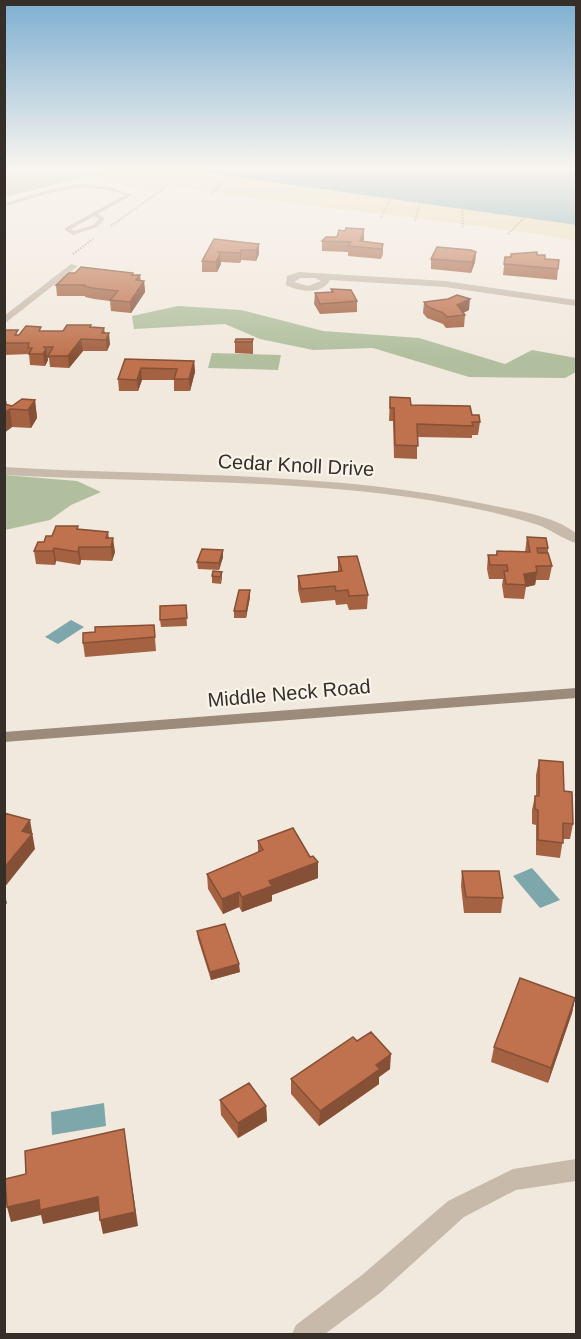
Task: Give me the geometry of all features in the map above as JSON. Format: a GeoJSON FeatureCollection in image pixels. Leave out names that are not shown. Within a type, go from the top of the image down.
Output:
{"type":"FeatureCollection","features":[{"type":"Feature","properties":{"kind":"street"},"geometry":{"type":"LineString","coordinates":[[4,321],[74,266]]}},
{"type":"Feature","properties":{"kind":"street"},"geometry":{"type":"LineString","coordinates":[[322,277],[445,284],[576,303]]}},
{"type":"Feature","properties":{"kind":"street","name":"Cedar Knoll Drive"},"geometry":{"type":"LineString","coordinates":[[4,471],[338,484],[402,491],[454,499],[541,521],[568,532],[576,539]]}},
{"type":"Feature","properties":{"kind":"street","name":"Middle Neck Road"},"geometry":{"type":"LineString","coordinates":[[4,737],[576,693]]}},
{"type":"Feature","properties":{"kind":"street"},"geometry":{"type":"LineString","coordinates":[[305,1335],[371,1284],[456,1209],[513,1180],[576,1170]]}},
{"type":"Feature","properties":{"kind":"lane"},"geometry":{"type":"LineString","coordinates":[[69,232],[71,236]]}},
{"type":"Feature","properties":{"kind":"path"},"geometry":{"type":"LineString","coordinates":[[69,257],[95,238]]}},
{"type":"Feature","properties":{"kind":"green space"},"geometry":{"type":"Polygon","coordinates":[[[178,306],[241,310],[323,331],[419,338],[505,364],[532,350],[576,358],[576,372],[565,378],[469,377],[373,348],[313,350],[260,339],[225,324],[134,329],[132,316],[178,306]]]}},
{"type":"Feature","properties":{"kind":"green space"},"geometry":{"type":"Polygon","coordinates":[[[212,353],[281,355],[278,370],[208,368],[212,353]]]}},
{"type":"Feature","properties":{"kind":"green space"},"geometry":{"type":"Polygon","coordinates":[[[4,475],[77,481],[101,492],[71,505],[50,520],[5,530],[4,475]]]}},
{"type":"Feature","properties":{"kind":"sand"},"geometry":{"type":"Polygon","coordinates":[[[522,232],[576,232],[576,241],[522,232]]]}},
{"type":"Feature","properties":{"kind":"water"},"geometry":{"type":"Polygon","coordinates":[[[71,620],[84,627],[58,644],[45,637],[71,620]]]}},
{"type":"Feature","properties":{"kind":"water"},"geometry":{"type":"Polygon","coordinates":[[[532,868],[560,900],[540,908],[513,876],[532,868]]]}},
{"type":"Feature","properties":{"kind":"water"},"geometry":{"type":"Polygon","coordinates":[[[104,1103],[106,1126],[52,1135],[51,1112],[104,1103]]]}},
{"type":"Feature","properties":{"kind":"building"},"geometry":{"type":"Polygon","coordinates":[[[338,232],[363,232],[360,241],[383,244],[382,249],[348,246],[351,242],[322,241],[326,237],[337,237],[338,232]]]}},
{"type":"Feature","properties":{"kind":"building"},"geometry":{"type":"Polygon","coordinates":[[[214,239],[259,244],[256,250],[241,250],[240,253],[218,252],[220,254],[216,262],[202,261],[214,239]]]}},
{"type":"Feature","properties":{"kind":"building"},"geometry":{"type":"Polygon","coordinates":[[[437,247],[476,252],[472,262],[431,259],[437,247]]]}},
{"type":"Feature","properties":{"kind":"building"},"geometry":{"type":"Polygon","coordinates":[[[537,252],[537,255],[545,255],[545,259],[559,260],[558,269],[504,264],[505,257],[511,257],[511,254],[537,252]]]}},
{"type":"Feature","properties":{"kind":"building"},"geometry":{"type":"Polygon","coordinates":[[[81,267],[133,273],[132,275],[140,275],[136,280],[144,281],[130,302],[110,300],[118,291],[85,285],[56,285],[69,273],[75,273],[81,267]]]}},
{"type":"Feature","properties":{"kind":"building"},"geometry":{"type":"Polygon","coordinates":[[[331,289],[351,290],[357,301],[320,304],[315,293],[333,292],[331,289]]]}},
{"type":"Feature","properties":{"kind":"building"},"geometry":{"type":"Polygon","coordinates":[[[457,295],[470,299],[457,305],[465,315],[447,317],[428,307],[424,302],[448,299],[457,295]]]}},
{"type":"Feature","properties":{"kind":"building"},"geometry":{"type":"Polygon","coordinates":[[[67,325],[91,325],[90,327],[104,328],[102,333],[109,333],[106,340],[81,339],[68,356],[48,356],[53,347],[44,347],[46,349],[43,354],[29,354],[32,348],[28,348],[29,343],[4,343],[4,330],[18,330],[15,335],[19,335],[26,326],[41,327],[39,331],[63,331],[67,325]]]}},
{"type":"Feature","properties":{"kind":"building"},"geometry":{"type":"Polygon","coordinates":[[[236,339],[253,339],[252,342],[235,342],[236,339]]]}},
{"type":"Feature","properties":{"kind":"building"},"geometry":{"type":"Polygon","coordinates":[[[125,359],[194,361],[189,379],[174,379],[177,369],[141,368],[137,380],[118,379],[125,359]]]}},
{"type":"Feature","properties":{"kind":"building"},"geometry":{"type":"Polygon","coordinates":[[[390,397],[410,398],[411,405],[470,406],[472,415],[479,415],[480,422],[472,422],[473,426],[417,424],[418,446],[395,445],[394,408],[390,408],[390,397]]]}},
{"type":"Feature","properties":{"kind":"building"},"geometry":{"type":"Polygon","coordinates":[[[22,399],[35,400],[28,410],[10,409],[4,413],[4,404],[12,406],[22,399]]]}},
{"type":"Feature","properties":{"kind":"building"},"geometry":{"type":"Polygon","coordinates":[[[56,526],[78,526],[77,529],[108,532],[106,538],[113,538],[111,547],[79,547],[78,552],[54,548],[53,551],[34,551],[38,542],[44,542],[46,536],[52,536],[56,526]]]}},
{"type":"Feature","properties":{"kind":"building"},"geometry":{"type":"Polygon","coordinates":[[[527,537],[546,538],[548,548],[537,548],[538,553],[548,553],[552,566],[536,566],[537,572],[524,574],[526,585],[506,584],[504,571],[508,571],[507,565],[490,565],[488,555],[497,555],[497,551],[530,552],[527,537]]]}},
{"type":"Feature","properties":{"kind":"building"},"geometry":{"type":"Polygon","coordinates":[[[202,549],[223,550],[219,563],[197,562],[202,549]]]}},
{"type":"Feature","properties":{"kind":"building"},"geometry":{"type":"Polygon","coordinates":[[[357,556],[368,595],[349,596],[348,590],[336,591],[335,586],[301,589],[298,576],[342,571],[338,557],[357,556]]]}},
{"type":"Feature","properties":{"kind":"building"},"geometry":{"type":"Polygon","coordinates":[[[213,571],[222,572],[220,577],[212,576],[213,571]]]}},
{"type":"Feature","properties":{"kind":"building"},"geometry":{"type":"Polygon","coordinates":[[[239,590],[250,590],[246,611],[234,611],[239,590]]]}},
{"type":"Feature","properties":{"kind":"building"},"geometry":{"type":"Polygon","coordinates":[[[186,605],[187,618],[160,620],[160,606],[186,605]]]}},
{"type":"Feature","properties":{"kind":"building"},"geometry":{"type":"Polygon","coordinates":[[[154,625],[155,637],[83,643],[83,633],[95,632],[95,627],[154,625]]]}},
{"type":"Feature","properties":{"kind":"building"},"geometry":{"type":"Polygon","coordinates":[[[539,760],[563,762],[564,791],[572,792],[573,824],[563,823],[563,843],[538,840],[538,810],[535,809],[535,796],[539,796],[539,760]]]}},
{"type":"Feature","properties":{"kind":"building"},"geometry":{"type":"Polygon","coordinates":[[[4,813],[30,820],[22,831],[32,834],[4,868],[4,813]]]}},
{"type":"Feature","properties":{"kind":"building"},"geometry":{"type":"Polygon","coordinates":[[[293,828],[310,857],[313,856],[318,862],[269,881],[272,886],[242,897],[239,892],[222,899],[207,874],[263,850],[258,841],[293,828]]]}},
{"type":"Feature","properties":{"kind":"building"},"geometry":{"type":"Polygon","coordinates":[[[462,871],[499,871],[503,898],[466,897],[462,871]]]}},
{"type":"Feature","properties":{"kind":"building"},"geometry":{"type":"Polygon","coordinates":[[[225,924],[239,964],[210,972],[197,931],[225,924]]]}},
{"type":"Feature","properties":{"kind":"building"},"geometry":{"type":"Polygon","coordinates":[[[520,978],[575,998],[551,1068],[494,1047],[520,978]]]}},
{"type":"Feature","properties":{"kind":"building"},"geometry":{"type":"Polygon","coordinates":[[[371,1032],[391,1054],[376,1065],[380,1069],[320,1111],[291,1079],[353,1037],[357,1041],[371,1032]]]}},
{"type":"Feature","properties":{"kind":"building"},"geometry":{"type":"Polygon","coordinates":[[[249,1083],[266,1106],[238,1123],[220,1100],[249,1083]]]}},
{"type":"Feature","properties":{"kind":"building"},"geometry":{"type":"Polygon","coordinates":[[[124,1129],[135,1212],[100,1220],[98,1197],[40,1210],[39,1200],[7,1207],[5,1179],[26,1174],[25,1151],[124,1129]]]}}]}
